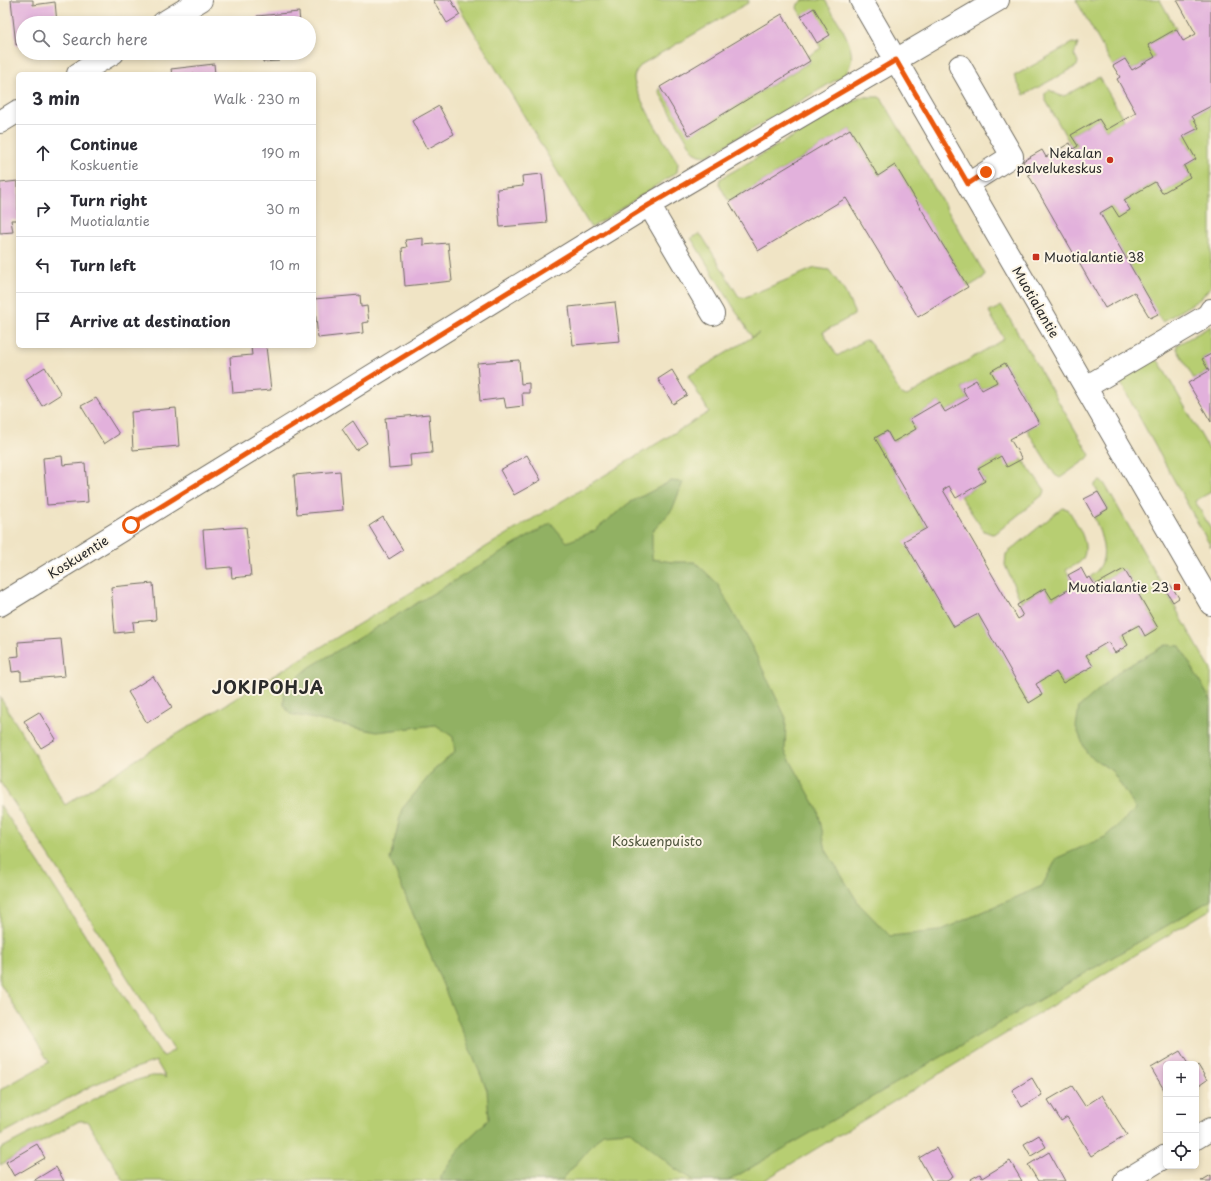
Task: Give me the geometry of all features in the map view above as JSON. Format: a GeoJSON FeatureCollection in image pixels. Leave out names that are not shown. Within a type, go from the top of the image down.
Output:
{"type":"FeatureCollection","features":[{"type":"Feature","properties":{"kind":"street"},"geometry":{"type":"LineString","coordinates":[[175,16],[201,0]]}},
{"type":"Feature","properties":{"kind":"street","name":"Muotialantie"},"geometry":{"type":"LineString","coordinates":[[861,0],[1211,603]]}},
{"type":"Feature","properties":{"kind":"street","name":"Koskuentie"},"geometry":{"type":"LineString","coordinates":[[0,605],[649,205],[998,0]]}},
{"type":"Feature","properties":{"kind":"street"},"geometry":{"type":"LineString","coordinates":[[81,72],[101,60]]}},
{"type":"Feature","properties":{"kind":"street"},"geometry":{"type":"LineString","coordinates":[[960,66],[1012,156],[968,184]]}},
{"type":"Feature","properties":{"kind":"street"},"geometry":{"type":"LineString","coordinates":[[0,122],[16,112]]}},
{"type":"Feature","properties":{"kind":"street"},"geometry":{"type":"LineString","coordinates":[[649,205],[713,314]]}},
{"type":"Feature","properties":{"kind":"street"},"geometry":{"type":"LineString","coordinates":[[1086,387],[1208,315],[1211,310]]}},
{"type":"Feature","properties":{"kind":"street"},"geometry":{"type":"LineString","coordinates":[[1199,1136],[1211,1129]]}},
{"type":"Feature","properties":{"kind":"street"},"geometry":{"type":"LineString","coordinates":[[1128,1180],[1163,1158]]}},
{"type":"Feature","properties":{"kind":"green space"},"geometry":{"type":"Polygon","coordinates":[[[455,0],[749,0],[748,3],[642,64],[637,70],[634,77],[635,85],[652,120],[678,163],[677,172],[591,228],[455,0]]]}},
{"type":"Feature","properties":{"kind":"green space"},"geometry":{"type":"Polygon","coordinates":[[[804,0],[825,0],[843,30],[850,47],[851,55],[850,66],[846,74],[707,156],[694,152],[659,92],[660,87],[689,134],[810,62],[807,57],[821,48],[797,8],[798,4],[804,0]]]}},
{"type":"Feature","properties":{"kind":"green space"},"geometry":{"type":"Polygon","coordinates":[[[1076,0],[1160,0],[1176,29],[1149,45],[1155,57],[1132,70],[1125,59],[1113,66],[1076,0]]]}},
{"type":"Feature","properties":{"kind":"green space"},"geometry":{"type":"Polygon","coordinates":[[[1073,43],[1078,44],[1074,55],[1078,62],[1077,66],[1024,95],[1014,76],[1073,43]]]}},
{"type":"Feature","properties":{"kind":"green space"},"geometry":{"type":"Polygon","coordinates":[[[1097,78],[1100,78],[1124,120],[1106,130],[1099,119],[1071,135],[1078,146],[1073,149],[1045,99],[1045,93],[1049,90],[1064,96],[1097,78]]]}},
{"type":"Feature","properties":{"kind":"green space"},"geometry":{"type":"Polygon","coordinates":[[[861,97],[879,97],[882,99],[985,274],[983,278],[968,287],[895,166],[878,176],[850,129],[729,202],[719,184],[720,179],[861,97]]]}},
{"type":"Feature","properties":{"kind":"green space"},"geometry":{"type":"Polygon","coordinates":[[[1211,106],[1211,286],[1200,299],[1162,322],[1100,213],[1112,206],[1119,216],[1130,210],[1124,200],[1155,182],[1162,193],[1190,177],[1184,166],[1196,159],[1183,136],[1199,128],[1192,116],[1211,106]]]}},
{"type":"Feature","properties":{"kind":"green space","name":"Koskuenpuisto"},"geometry":{"type":"Polygon","coordinates":[[[699,234],[702,236],[739,297],[743,298],[815,268],[829,270],[845,292],[854,312],[854,315],[823,332],[837,356],[865,340],[869,341],[901,394],[907,396],[1004,339],[989,312],[1002,306],[1090,455],[1087,459],[1060,478],[1055,475],[1027,430],[1039,422],[1005,363],[997,382],[982,390],[976,380],[962,388],[968,399],[945,412],[939,402],[910,419],[916,429],[893,442],[887,431],[875,438],[927,528],[905,541],[954,627],[978,614],[1029,702],[1036,684],[1056,672],[1063,683],[1093,666],[1086,655],[1108,642],[1115,653],[1128,645],[1122,634],[1139,625],[1145,636],[1158,628],[1124,569],[1095,585],[1090,577],[1099,568],[1104,552],[1102,540],[1094,517],[1108,509],[1095,487],[1095,484],[1100,481],[1104,483],[1211,670],[1211,909],[763,1181],[124,1181],[87,1121],[79,1121],[0,1165],[0,1149],[100,1096],[124,1084],[151,1076],[161,1076],[166,1078],[156,1061],[93,1085],[0,1135],[0,1090],[49,1062],[0,983],[0,805],[163,1057],[174,1050],[0,782],[0,697],[65,805],[159,745],[709,412],[688,376],[759,333],[752,337],[691,238],[699,234]]]}},
{"type":"Feature","properties":{"kind":"green space"},"geometry":{"type":"Polygon","coordinates":[[[1211,326],[1211,354],[1202,359],[1209,371],[1194,379],[1177,349],[1177,345],[1211,326]]]}},
{"type":"Feature","properties":{"kind":"green space"},"geometry":{"type":"Polygon","coordinates":[[[1153,360],[1157,360],[1160,363],[1211,453],[1211,492],[1195,501],[1211,529],[1211,547],[1120,382],[1121,378],[1153,360]]]}},
{"type":"Feature","properties":{"kind":"green space"},"geometry":{"type":"Polygon","coordinates":[[[1001,456],[1022,459],[1045,490],[1044,494],[996,533],[992,534],[984,531],[960,496],[985,481],[978,469],[1001,456]]]}},
{"type":"Feature","properties":{"kind":"green space"},"geometry":{"type":"Polygon","coordinates":[[[671,481],[683,482],[672,510],[652,532],[652,559],[673,562],[695,562],[717,583],[753,649],[786,718],[785,751],[818,810],[826,850],[859,904],[890,936],[939,931],[1042,886],[1057,858],[1105,837],[1136,809],[1112,771],[1087,754],[1076,727],[1079,707],[1122,669],[1166,645],[1180,646],[1211,701],[1211,900],[728,1181],[695,1181],[674,1168],[630,1131],[603,1133],[561,1181],[441,1181],[441,1176],[463,1144],[489,1119],[487,1090],[390,859],[402,809],[434,770],[455,752],[453,737],[436,725],[377,732],[290,714],[284,705],[284,689],[310,667],[551,523],[567,542],[594,531],[629,503],[671,481]]]}},
{"type":"Feature","properties":{"kind":"green space"},"geometry":{"type":"Polygon","coordinates":[[[1062,508],[1068,509],[1079,527],[1085,547],[1085,554],[1082,560],[1066,570],[1075,586],[1052,599],[1045,588],[1021,602],[1005,565],[1006,554],[1062,508]]]}},
{"type":"Feature","properties":{"kind":"building"},"geometry":{"type":"Polygon","coordinates":[[[11,0],[33,0],[33,5],[55,2],[56,16],[16,16],[16,45],[11,0]]]}},
{"type":"Feature","properties":{"kind":"building"},"geometry":{"type":"Polygon","coordinates":[[[433,0],[451,0],[460,15],[447,23],[433,0]]]}},
{"type":"Feature","properties":{"kind":"building","name":"Nekalan palvelukeskus"},"geometry":{"type":"Polygon","coordinates":[[[1177,0],[1211,0],[1211,106],[1192,116],[1199,128],[1183,136],[1196,159],[1184,166],[1190,177],[1162,193],[1155,182],[1124,200],[1130,210],[1119,217],[1112,206],[1100,213],[1158,314],[1150,318],[1134,292],[1105,308],[1028,174],[1030,174],[1023,161],[1042,150],[1046,157],[1070,143],[1073,149],[1078,146],[1071,135],[1099,119],[1106,130],[1136,113],[1117,79],[1120,77],[1113,66],[1125,59],[1132,70],[1155,57],[1148,45],[1176,29],[1183,41],[1196,34],[1177,0]]]}},
{"type":"Feature","properties":{"kind":"building"},"geometry":{"type":"Polygon","coordinates":[[[814,8],[830,35],[817,43],[801,16],[814,8]]]}},
{"type":"Feature","properties":{"kind":"building"},"geometry":{"type":"Polygon","coordinates":[[[299,12],[299,16],[257,16],[299,12]]]}},
{"type":"Feature","properties":{"kind":"building"},"geometry":{"type":"Polygon","coordinates":[[[782,14],[810,61],[689,135],[660,87],[782,14]]]}},
{"type":"Feature","properties":{"kind":"building"},"geometry":{"type":"Polygon","coordinates":[[[263,60],[279,60],[279,61],[263,62],[263,60]]]}},
{"type":"Feature","properties":{"kind":"building"},"geometry":{"type":"Polygon","coordinates":[[[214,64],[215,72],[172,72],[171,69],[214,64]]]}},
{"type":"Feature","properties":{"kind":"building"},"geometry":{"type":"Polygon","coordinates":[[[439,106],[454,134],[427,149],[412,121],[439,106]]]}},
{"type":"Feature","properties":{"kind":"building"},"geometry":{"type":"Polygon","coordinates":[[[850,129],[878,176],[895,165],[968,287],[918,317],[846,198],[758,251],[729,202],[850,129]]]}},
{"type":"Feature","properties":{"kind":"building"},"geometry":{"type":"Polygon","coordinates":[[[542,174],[547,223],[500,227],[497,189],[523,186],[522,176],[542,174]]]}},
{"type":"Feature","properties":{"kind":"building"},"geometry":{"type":"Polygon","coordinates":[[[16,181],[16,220],[11,220],[13,232],[0,233],[0,183],[16,181]]]}},
{"type":"Feature","properties":{"kind":"building"},"geometry":{"type":"Polygon","coordinates":[[[423,238],[423,245],[448,243],[452,281],[405,286],[402,248],[407,247],[405,240],[423,238]]]}},
{"type":"Feature","properties":{"kind":"building"},"geometry":{"type":"Polygon","coordinates":[[[360,295],[361,307],[367,306],[369,322],[362,323],[363,333],[318,338],[316,299],[360,295]]]}},
{"type":"Feature","properties":{"kind":"building"},"geometry":{"type":"Polygon","coordinates":[[[615,302],[620,341],[573,345],[569,307],[615,302]]]}},
{"type":"Feature","properties":{"kind":"building"},"geometry":{"type":"Polygon","coordinates":[[[251,348],[266,348],[271,390],[233,393],[230,357],[252,355],[251,348]]]}},
{"type":"Feature","properties":{"kind":"building"},"geometry":{"type":"Polygon","coordinates":[[[1211,354],[1211,422],[1188,383],[1209,371],[1202,359],[1211,354]]]}},
{"type":"Feature","properties":{"kind":"building"},"geometry":{"type":"Polygon","coordinates":[[[519,360],[521,384],[529,383],[529,393],[522,393],[523,406],[506,408],[504,398],[480,401],[477,363],[519,360]]]}},
{"type":"Feature","properties":{"kind":"building"},"geometry":{"type":"Polygon","coordinates":[[[1005,363],[1039,423],[1010,439],[1022,459],[1007,467],[1001,456],[978,469],[985,481],[956,498],[949,486],[943,490],[1018,619],[1023,616],[1017,605],[1045,588],[1052,599],[1075,586],[1068,575],[1081,568],[1087,579],[1090,577],[1095,585],[1124,569],[1158,628],[1145,636],[1139,625],[1122,634],[1128,645],[1115,653],[1108,642],[1086,655],[1093,666],[1063,683],[1056,672],[1036,684],[1042,695],[1029,703],[978,614],[954,627],[904,541],[927,528],[875,438],[887,431],[893,442],[916,429],[910,419],[939,402],[945,412],[968,399],[962,388],[976,380],[982,390],[997,382],[991,371],[1005,363]]]}},
{"type":"Feature","properties":{"kind":"building"},"geometry":{"type":"Polygon","coordinates":[[[45,367],[61,394],[42,406],[26,379],[45,367]]]}},
{"type":"Feature","properties":{"kind":"building"},"geometry":{"type":"Polygon","coordinates":[[[672,370],[687,395],[673,404],[658,379],[672,370]]]}},
{"type":"Feature","properties":{"kind":"building"},"geometry":{"type":"Polygon","coordinates":[[[96,398],[119,434],[104,444],[81,406],[96,398]]]}},
{"type":"Feature","properties":{"kind":"building"},"geometry":{"type":"Polygon","coordinates":[[[176,408],[179,446],[133,450],[131,412],[176,408]]]}},
{"type":"Feature","properties":{"kind":"building"},"geometry":{"type":"Polygon","coordinates":[[[429,414],[432,453],[410,455],[411,466],[389,468],[385,418],[429,414]]]}},
{"type":"Feature","properties":{"kind":"building"},"geometry":{"type":"Polygon","coordinates":[[[353,421],[367,443],[356,450],[342,429],[353,421]]]}},
{"type":"Feature","properties":{"kind":"building"},"geometry":{"type":"Polygon","coordinates":[[[527,455],[541,480],[514,495],[500,470],[527,455]]]}},
{"type":"Feature","properties":{"kind":"building"},"geometry":{"type":"Polygon","coordinates":[[[62,456],[63,465],[85,463],[88,502],[47,505],[43,458],[62,456]]]}},
{"type":"Feature","properties":{"kind":"building"},"geometry":{"type":"Polygon","coordinates":[[[340,471],[343,510],[297,514],[294,475],[340,471]]]}},
{"type":"Feature","properties":{"kind":"building"},"geometry":{"type":"Polygon","coordinates":[[[1098,492],[1108,509],[1094,517],[1084,499],[1098,492]]]}},
{"type":"Feature","properties":{"kind":"building"},"geometry":{"type":"Polygon","coordinates":[[[383,517],[403,550],[389,559],[369,526],[383,517]]]}},
{"type":"Feature","properties":{"kind":"building"},"geometry":{"type":"Polygon","coordinates":[[[246,527],[251,576],[232,578],[231,567],[206,569],[203,530],[246,527]]]}},
{"type":"Feature","properties":{"kind":"building"},"geometry":{"type":"Polygon","coordinates":[[[153,583],[156,620],[133,622],[134,631],[115,633],[111,587],[153,583]]]}},
{"type":"Feature","properties":{"kind":"building"},"geometry":{"type":"Polygon","coordinates":[[[1170,584],[1179,598],[1173,602],[1164,587],[1170,584]]]}},
{"type":"Feature","properties":{"kind":"building"},"geometry":{"type":"Polygon","coordinates":[[[61,639],[65,676],[21,680],[21,671],[12,672],[10,657],[19,656],[18,642],[61,639]]]}},
{"type":"Feature","properties":{"kind":"building"},"geometry":{"type":"Polygon","coordinates":[[[153,676],[172,707],[147,723],[128,692],[153,676]]]}},
{"type":"Feature","properties":{"kind":"building"},"geometry":{"type":"Polygon","coordinates":[[[39,712],[56,739],[41,748],[24,721],[39,712]]]}},
{"type":"Feature","properties":{"kind":"building"},"geometry":{"type":"Polygon","coordinates":[[[1180,1051],[1186,1061],[1163,1061],[1163,1088],[1151,1068],[1180,1051]]]}},
{"type":"Feature","properties":{"kind":"building"},"geometry":{"type":"Polygon","coordinates":[[[1199,1067],[1207,1080],[1200,1085],[1201,1086],[1199,1088],[1199,1067]]]}},
{"type":"Feature","properties":{"kind":"building"},"geometry":{"type":"Polygon","coordinates":[[[1032,1078],[1042,1095],[1022,1107],[1012,1090],[1032,1078]]]}},
{"type":"Feature","properties":{"kind":"building"},"geometry":{"type":"Polygon","coordinates":[[[1072,1086],[1085,1106],[1102,1095],[1127,1135],[1091,1156],[1067,1117],[1061,1121],[1048,1100],[1072,1086]]]}},
{"type":"Feature","properties":{"kind":"building"},"geometry":{"type":"Polygon","coordinates":[[[1039,1135],[1046,1147],[1031,1156],[1024,1144],[1039,1135]]]}},
{"type":"Feature","properties":{"kind":"building"},"geometry":{"type":"Polygon","coordinates":[[[37,1144],[45,1158],[14,1176],[6,1162],[37,1144]]]}},
{"type":"Feature","properties":{"kind":"building"},"geometry":{"type":"Polygon","coordinates":[[[936,1148],[953,1177],[947,1181],[932,1181],[919,1158],[936,1148]]]}},
{"type":"Feature","properties":{"kind":"building"},"geometry":{"type":"Polygon","coordinates":[[[1049,1152],[1065,1181],[1038,1181],[1028,1165],[1049,1152]]]}},
{"type":"Feature","properties":{"kind":"building"},"geometry":{"type":"Polygon","coordinates":[[[1010,1161],[1022,1181],[972,1181],[971,1179],[980,1174],[982,1178],[1010,1161]]]}},
{"type":"Feature","properties":{"kind":"building"},"geometry":{"type":"Polygon","coordinates":[[[56,1167],[64,1181],[33,1181],[56,1167]]]}},
{"type":"Feature","properties":{"kind":"building"},"geometry":{"type":"Polygon","coordinates":[[[1211,1175],[1211,1181],[1201,1181],[1211,1175]]]}},
{"type":"Feature","properties":{"kind":"place","name":"Nekalan palvelukeskus"},"geometry":{"type":"Point","coordinates":[1110,160]}},
{"type":"Feature","properties":{"kind":"place","name":"Muotialantie 38"},"geometry":{"type":"Point","coordinates":[1036,257]}},
{"type":"Feature","properties":{"kind":"place","name":"Muotialantie 23"},"geometry":{"type":"Point","coordinates":[1177,587]}},
{"type":"Feature","properties":{"kind":"district","name":"JOKIPOHJA"},"geometry":{"type":"Point","coordinates":[268,688]}},
{"type":"Feature","properties":{"kind":"route"},"geometry":{"type":"LineString","coordinates":[[131,525],[649,205],[896,60],[968,184],[986,172]]}}]}
